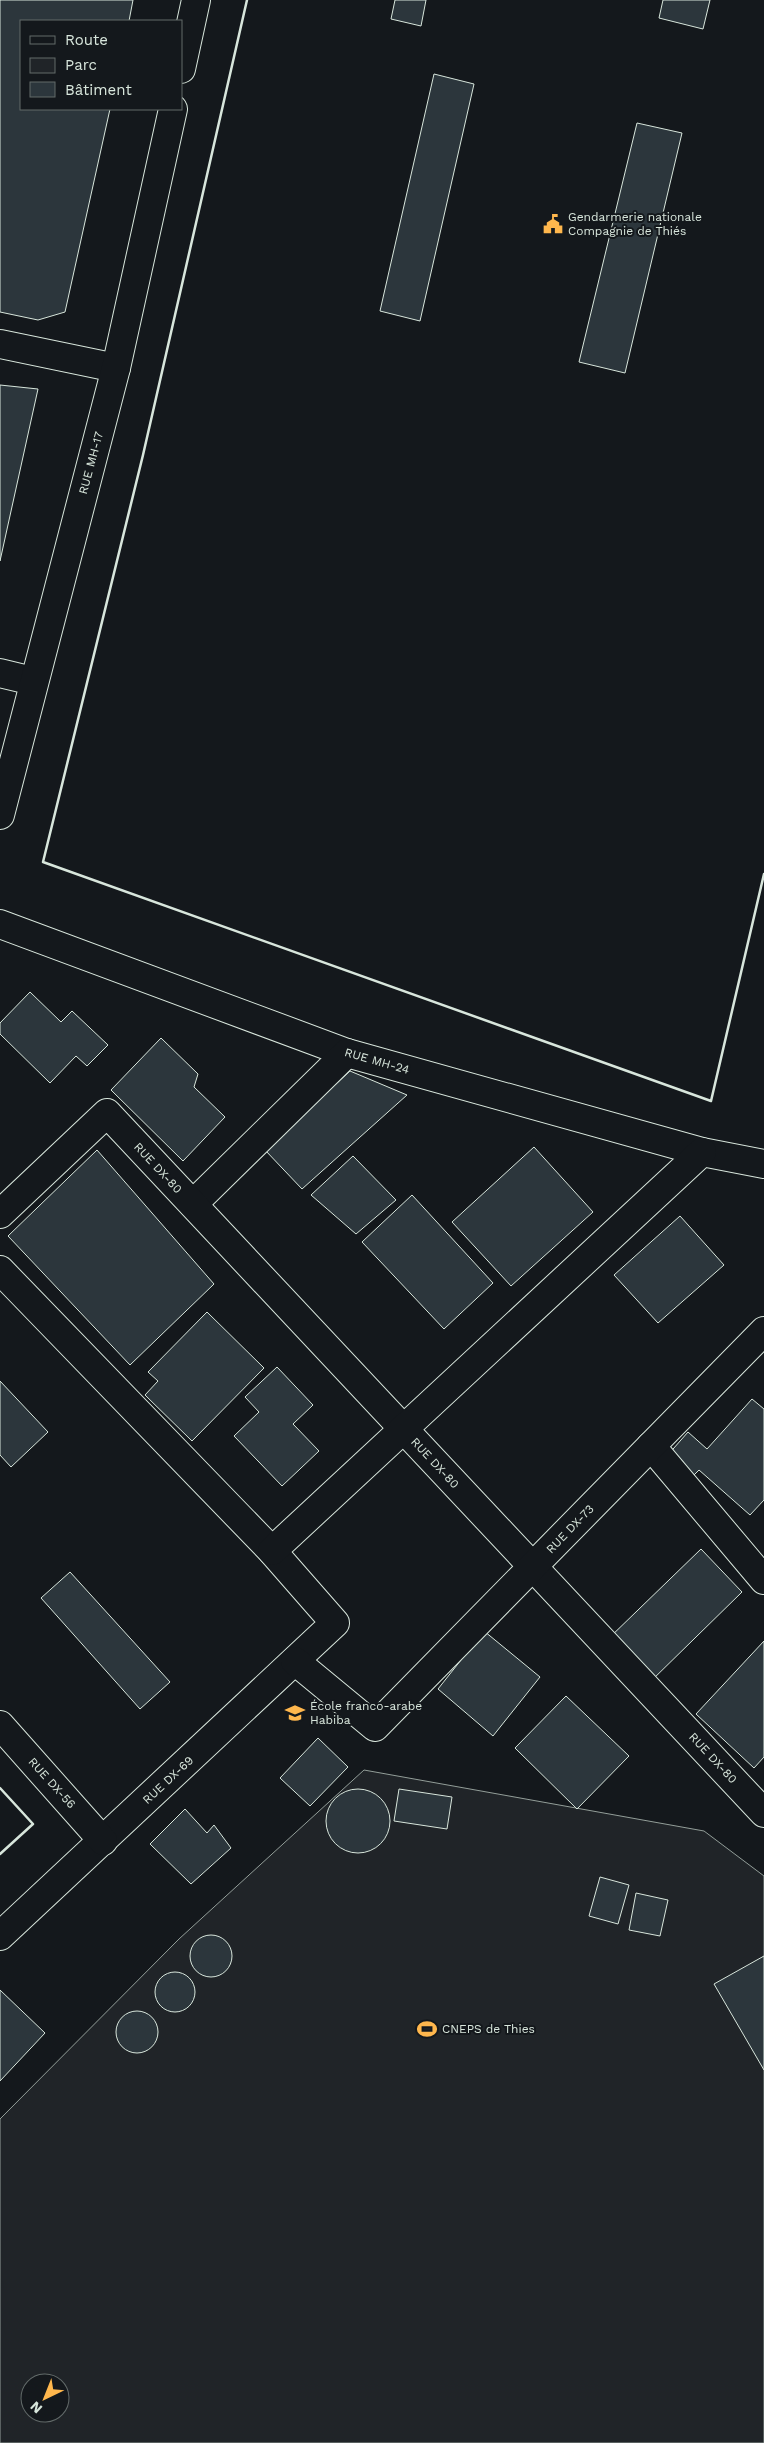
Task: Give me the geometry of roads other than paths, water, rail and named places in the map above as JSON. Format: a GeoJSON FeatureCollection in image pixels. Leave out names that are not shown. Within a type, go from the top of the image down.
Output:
{"type":"FeatureCollection","features":[{"type":"Feature","properties":{"kind":"street"},"geometry":{"type":"LineString","coordinates":[[182,64],[196,0]]}},
{"type":"Feature","properties":{"kind":"street","name":"RUE MH-17"},"geometry":{"type":"LineString","coordinates":[[0,815],[33,680],[116,368],[173,110]]}},
{"type":"Feature","properties":{"kind":"street"},"geometry":{"type":"LineString","coordinates":[[0,344],[116,368]]}},
{"type":"Feature","properties":{"kind":"street"},"geometry":{"type":"LineString","coordinates":[[0,674],[33,680]]}},
{"type":"Feature","properties":{"kind":"street","name":"RUE MH-24"},"geometry":{"type":"LineString","coordinates":[[0,924],[347,1053],[702,1152],[764,1164]]}},
{"type":"Feature","properties":{"kind":"street"},"geometry":{"type":"LineString","coordinates":[[192,1204],[347,1053]]}},
{"type":"Feature","properties":{"kind":"street","name":"RUE DX-80"},"geometry":{"type":"LineString","coordinates":[[0,1214],[107,1113],[764,1813]]}},
{"type":"Feature","properties":{"kind":"street"},"geometry":{"type":"LineString","coordinates":[[0,1270],[272,1551],[702,1152]]}},
{"type":"Feature","properties":{"kind":"street","name":"RUE DX-73"},"geometry":{"type":"LineString","coordinates":[[295,1661],[375,1727],[764,1331]]}},
{"type":"Feature","properties":{"kind":"street"},"geometry":{"type":"LineString","coordinates":[[651,1446],[764,1580]]}},
{"type":"Feature","properties":{"kind":"street","name":"RUE DX-69"},"geometry":{"type":"LineString","coordinates":[[0,1936],[335,1623],[272,1551]]}},
{"type":"Feature","properties":{"kind":"street","name":"RUE DX-56"},"geometry":{"type":"LineString","coordinates":[[0,1725],[103,1841]]}},
{"type":"Feature","properties":{"kind":"place","name":"Gendarmerie nationale Compagnie de Thiés"},"geometry":{"type":"Point","coordinates":[553,224]}},
{"type":"Feature","properties":{"kind":"place","name":"École franco-arabe Habiba"},"geometry":{"type":"Point","coordinates":[295,1713]}},
{"type":"Feature","properties":{"kind":"place","name":"CNEPS de Thies"},"geometry":{"type":"Point","coordinates":[427,2029]}}]}
